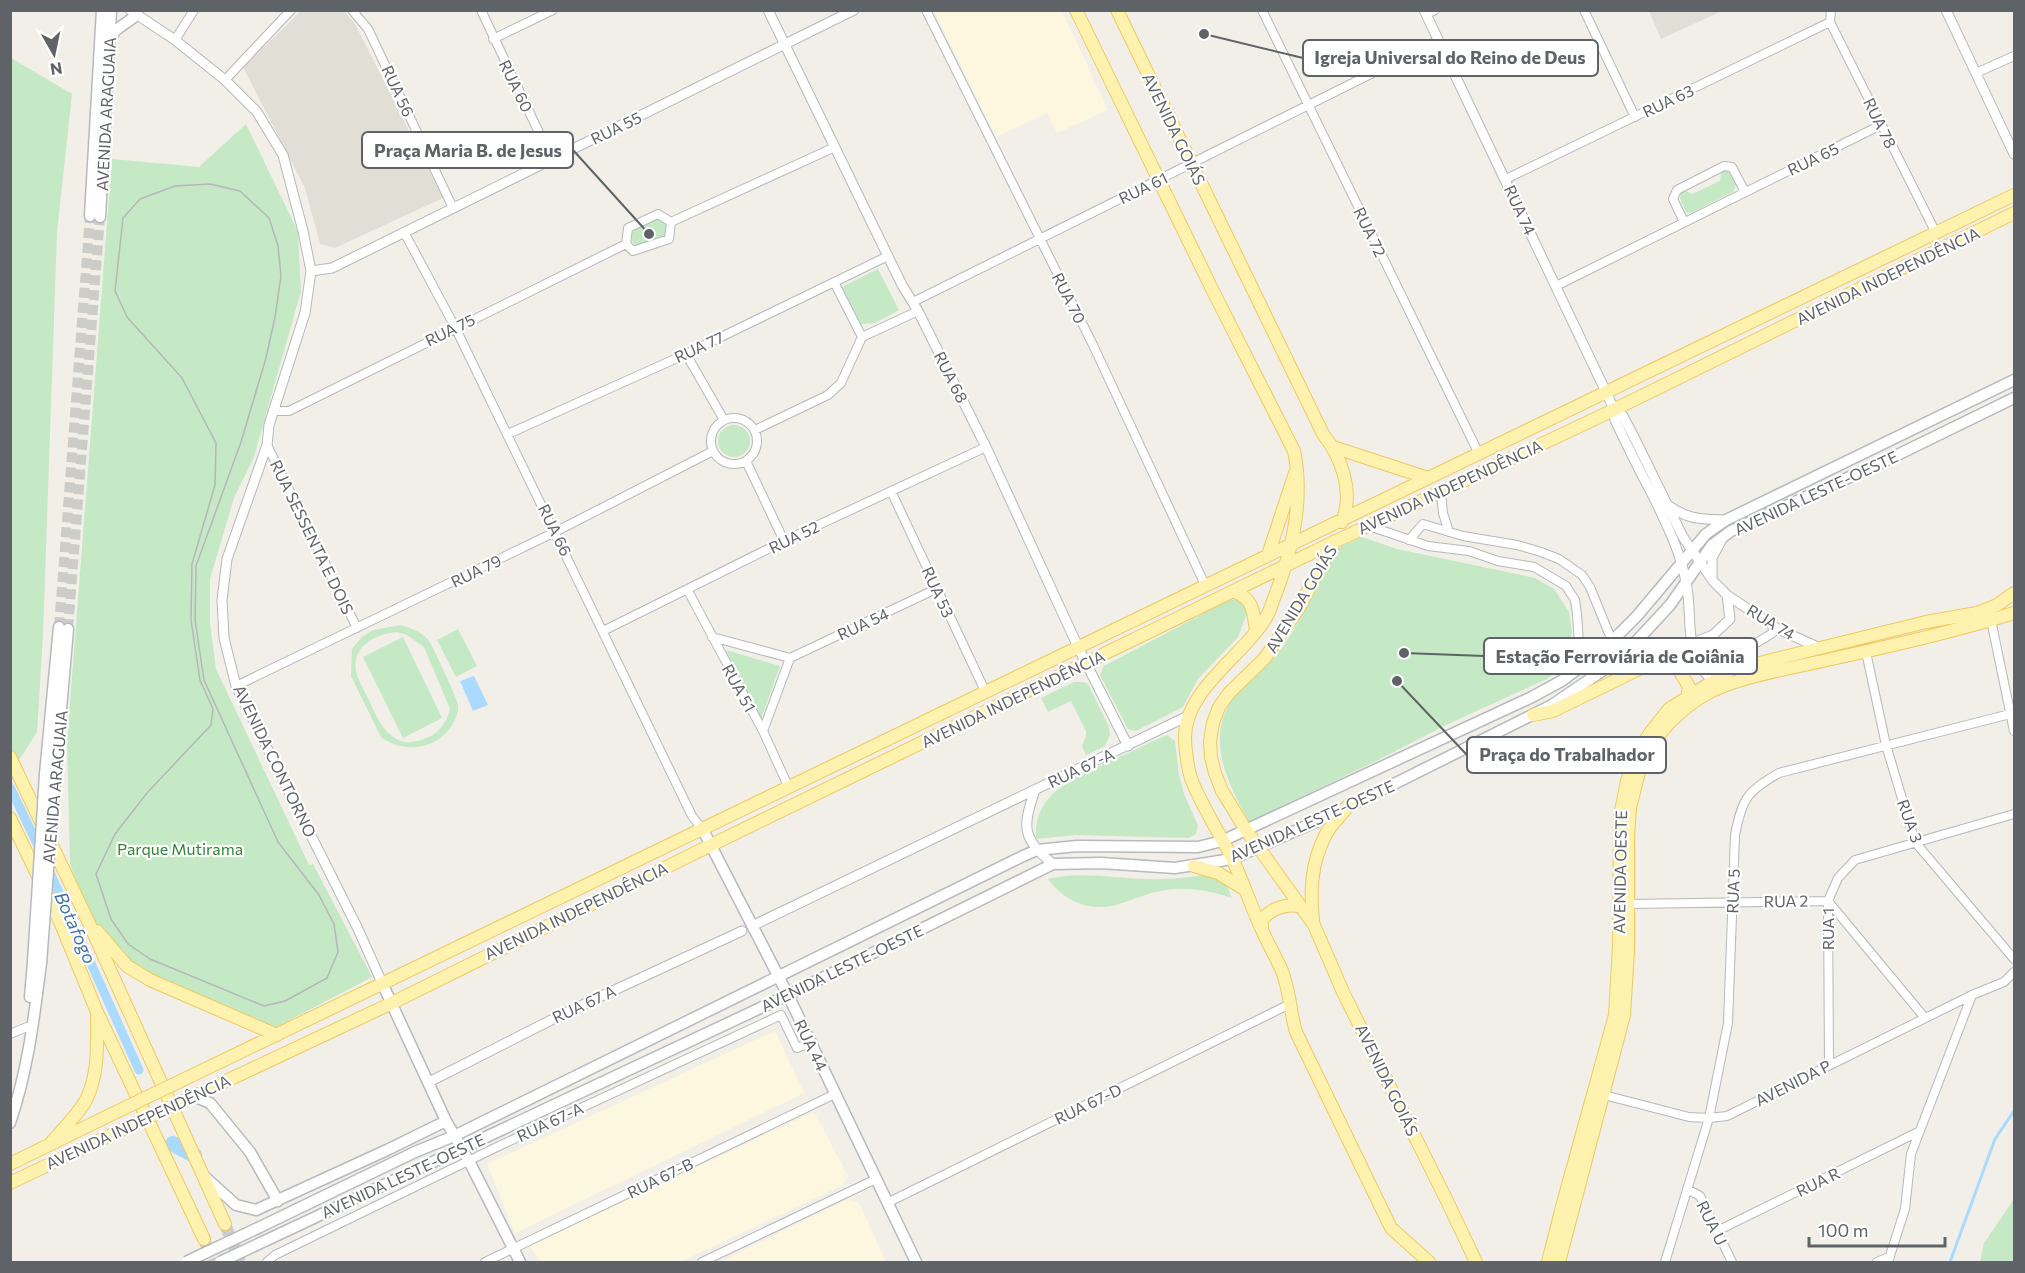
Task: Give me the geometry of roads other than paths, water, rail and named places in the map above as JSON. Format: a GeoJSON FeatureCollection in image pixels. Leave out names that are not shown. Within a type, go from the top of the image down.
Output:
{"type":"FeatureCollection","features":[{"type":"Feature","properties":{"kind":"main road","name":"AVENIDA ARAGUAIA"},"geometry":{"type":"LineString","coordinates":[[102,10],[95,216],[111,10]]}},
{"type":"Feature","properties":{"kind":"main road","name":"AVENIDA GOIÁS"},"geometry":{"type":"LineString","coordinates":[[1076,10],[1294,451],[1298,466],[1299,484],[1292,543],[1286,567],[1268,614],[1239,652],[1213,677],[1190,715],[1185,736],[1191,779],[1232,859],[1281,969],[1289,991],[1296,1032],[1391,1228],[1429,1263]]}},
{"type":"Feature","properties":{"kind":"main road","name":"AVENIDA GOIÁS"},"geometry":{"type":"LineString","coordinates":[[1117,10],[1323,434],[1333,447],[1345,476],[1347,499],[1344,518],[1315,579],[1265,658],[1229,693],[1219,707],[1210,741],[1215,773],[1222,790],[1246,830],[1314,925],[1350,1007],[1476,1263]]}},
{"type":"Feature","properties":{"kind":"main road"},"geometry":{"type":"LineString","coordinates":[[110,39],[133,13]]}},
{"type":"Feature","properties":{"kind":"main road","name":"AVENIDA INDEPENDÊNCIA"},"geometry":{"type":"LineString","coordinates":[[14,1159],[383,985],[2014,195]]}},
{"type":"Feature","properties":{"kind":"main road","name":"AVENIDA INDEPENDÊNCIA"},"geometry":{"type":"LineString","coordinates":[[10,1183],[392,1003],[711,845],[2014,213]]}},
{"type":"Feature","properties":{"kind":"main road","name":"AVENIDA LESTE-OESTE"},"geometry":{"type":"LineString","coordinates":[[186,1263],[415,1152],[454,1136],[1037,850],[1097,846],[1198,847],[1222,840],[1532,697],[1575,671],[1612,641],[1706,534],[1726,520],[2014,380]]}},
{"type":"Feature","properties":{"kind":"main road","name":"AVENIDA LESTE-OESTE"},"geometry":{"type":"LineString","coordinates":[[220,1263],[788,995],[1053,864],[1101,863],[1175,868],[1232,859],[1348,806],[1568,696],[1621,657],[1670,605],[1712,545],[1731,531],[1887,460],[2014,398]]}},
{"type":"Feature","properties":{"kind":"main road"},"geometry":{"type":"LineString","coordinates":[[1333,447],[1428,478]]}},
{"type":"Feature","properties":{"kind":"main road"},"geometry":{"type":"LineString","coordinates":[[1268,555],[1298,466]]}},
{"type":"Feature","properties":{"kind":"main road"},"geometry":{"type":"LineString","coordinates":[[1235,592],[1245,596],[1252,606],[1257,631]]}},
{"type":"Feature","properties":{"kind":"main road","name":"AVENIDA OESTE"},"geometry":{"type":"LineString","coordinates":[[1559,1263],[1624,1016],[1627,993],[1630,808],[1640,767],[1657,737],[1674,719],[1731,670],[1926,622],[1977,613],[1997,605],[2014,593]]}},
{"type":"Feature","properties":{"kind":"main road","name":"AVENIDA OESTE"},"geometry":{"type":"LineString","coordinates":[[1548,1263],[1615,1015],[1619,946],[1620,816],[1623,796],[1633,765],[1650,733],[1669,709],[1687,697],[1717,684],[1866,652],[2014,613]]}},
{"type":"Feature","properties":{"kind":"main road","name":"AVENIDA ARAGUAIA"},"geometry":{"type":"LineString","coordinates":[[10,1123],[21,1092],[29,1058],[63,628]]}},
{"type":"Feature","properties":{"kind":"main road"},"geometry":{"type":"LineString","coordinates":[[1533,715],[1553,711],[1690,644]]}},
{"type":"Feature","properties":{"kind":"main road"},"geometry":{"type":"LineString","coordinates":[[1652,661],[1673,664],[1679,669],[1689,687],[1687,697]]}},
{"type":"Feature","properties":{"kind":"main road"},"geometry":{"type":"LineString","coordinates":[[10,756],[88,921],[225,1224]]}},
{"type":"Feature","properties":{"kind":"main road"},"geometry":{"type":"LineString","coordinates":[[1314,925],[1310,888],[1314,862],[1326,835],[1348,806]]}},
{"type":"Feature","properties":{"kind":"main road"},"geometry":{"type":"LineString","coordinates":[[10,818],[61,924],[97,1012],[204,1239]]}},
{"type":"Feature","properties":{"kind":"main road","name":"RUA 44"},"geometry":{"type":"LineString","coordinates":[[703,830],[788,995],[915,1262]]}},
{"type":"Feature","properties":{"kind":"main road"},"geometry":{"type":"LineString","coordinates":[[1194,866],[1218,873],[1245,890]]}},
{"type":"Feature","properties":{"kind":"main road"},"geometry":{"type":"LineString","coordinates":[[1262,930],[1262,920],[1270,913],[1291,904],[1301,907]]}},
{"type":"Feature","properties":{"kind":"main road"},"geometry":{"type":"LineString","coordinates":[[88,921],[127,966],[150,980],[276,1035]]}},
{"type":"Feature","properties":{"kind":"main road","name":"AVENIDA ARAGUAIA"},"geometry":{"type":"LineString","coordinates":[[10,1102],[20,1066],[37,963]]}},
{"type":"Feature","properties":{"kind":"main road","name":"AVENIDA CONTORNO"},"geometry":{"type":"LineString","coordinates":[[383,985],[446,1121],[469,1161],[520,1263]]}},
{"type":"Feature","properties":{"kind":"main road"},"geometry":{"type":"LineString","coordinates":[[50,1144],[86,1100],[98,1056],[97,1012]]}},
{"type":"Feature","properties":{"kind":"main road"},"geometry":{"type":"LineString","coordinates":[[191,1097],[210,1103],[218,1112],[250,1152],[278,1201]]}},
{"type":"Feature","properties":{"kind":"main road"},"geometry":{"type":"LineString","coordinates":[[203,1175],[236,1205],[256,1210],[446,1121]]}},
{"type":"Feature","properties":{"kind":"main road"},"geometry":{"type":"LineString","coordinates":[[387,1150],[415,1152]]}},
{"type":"Feature","properties":{"kind":"street"},"geometry":{"type":"LineString","coordinates":[[175,40],[194,10]]}},
{"type":"Feature","properties":{"kind":"street"},"geometry":{"type":"LineString","coordinates":[[225,80],[291,10]]}},
{"type":"Feature","properties":{"kind":"street","name":"RUA 56"},"geometry":{"type":"LineString","coordinates":[[352,10],[368,29],[453,208]]}},
{"type":"Feature","properties":{"kind":"street","name":"RUA 60"},"geometry":{"type":"LineString","coordinates":[[481,10],[552,160]]}},
{"type":"Feature","properties":{"kind":"street"},"geometry":{"type":"LineString","coordinates":[[493,39],[553,10]]}},
{"type":"Feature","properties":{"kind":"street","name":"RUA 68"},"geometry":{"type":"LineString","coordinates":[[768,10],[902,285],[918,311],[987,447],[1086,664],[1128,746]]}},
{"type":"Feature","properties":{"kind":"street","name":"RUA 55"},"geometry":{"type":"LineString","coordinates":[[311,271],[332,268],[854,10]]}},
{"type":"Feature","properties":{"kind":"street","name":"RUA 70"},"geometry":{"type":"LineString","coordinates":[[926,10],[1093,345],[1206,587]]}},
{"type":"Feature","properties":{"kind":"street","name":"RUA 72"},"geometry":{"type":"LineString","coordinates":[[1262,10],[1479,454]]}},
{"type":"Feature","properties":{"kind":"street"},"geometry":{"type":"LineString","coordinates":[[1584,10],[1635,117]]}},
{"type":"Feature","properties":{"kind":"street"},"geometry":{"type":"LineString","coordinates":[[1830,22],[1831,10]]}},
{"type":"Feature","properties":{"kind":"street"},"geometry":{"type":"LineString","coordinates":[[1946,10],[2014,154]]}},
{"type":"Feature","properties":{"kind":"street","name":"RUA 74"},"geometry":{"type":"LineString","coordinates":[[1429,12],[1437,41],[1506,179],[1614,409],[1615,420],[1675,541],[1686,584],[1690,644],[1699,666],[1717,684]]}},
{"type":"Feature","properties":{"kind":"street","name":"AVENIDA CONTORNO"},"geometry":{"type":"LineString","coordinates":[[133,13],[175,40],[225,80],[257,112],[283,155],[303,231],[311,271],[305,312],[273,411],[267,446],[227,559],[223,585],[224,638],[237,687],[358,929],[383,985]]}},
{"type":"Feature","properties":{"kind":"street","name":"RUA 63"},"geometry":{"type":"LineString","coordinates":[[1506,179],[1830,22]]}},
{"type":"Feature","properties":{"kind":"street","name":"RUA 78"},"geometry":{"type":"LineString","coordinates":[[1830,22],[1936,233]]}},
{"type":"Feature","properties":{"kind":"street","name":"RUA 61"},"geometry":{"type":"LineString","coordinates":[[913,302],[1437,41]]}},
{"type":"Feature","properties":{"kind":"street"},"geometry":{"type":"LineString","coordinates":[[1976,73],[2014,56]]}},
{"type":"Feature","properties":{"kind":"street","name":"RUA 65"},"geometry":{"type":"LineString","coordinates":[[1556,286],[1881,125]]}},
{"type":"Feature","properties":{"kind":"street"},"geometry":{"type":"LineString","coordinates":[[671,222],[835,147]]}},
{"type":"Feature","properties":{"kind":"street"},"geometry":{"type":"LineString","coordinates":[[1684,222],[1673,199],[1677,190],[1724,166],[1732,167],[1745,192]]}},
{"type":"Feature","properties":{"kind":"street"},"geometry":{"type":"LineString","coordinates":[[658,214],[671,222],[669,239],[633,251],[626,244],[628,228],[658,214]]}},
{"type":"Feature","properties":{"kind":"street","name":"RUA 66"},"geometry":{"type":"LineString","coordinates":[[404,231],[508,434],[692,816],[703,830]]}},
{"type":"Feature","properties":{"kind":"street","name":"RUA 75"},"geometry":{"type":"LineString","coordinates":[[273,411],[289,411],[626,244]]}},
{"type":"Feature","properties":{"kind":"street","name":"RUA 77"},"geometry":{"type":"LineString","coordinates":[[508,434],[686,354],[888,256]]}},
{"type":"Feature","properties":{"kind":"street"},"geometry":{"type":"LineString","coordinates":[[834,282],[862,337]]}},
{"type":"Feature","properties":{"kind":"street"},"geometry":{"type":"LineString","coordinates":[[755,430],[828,395],[841,383],[862,337],[918,311]]}},
{"type":"Feature","properties":{"kind":"street"},"geometry":{"type":"LineString","coordinates":[[686,354],[724,420]]}},
{"type":"Feature","properties":{"kind":"street","name":"RUA 74"},"geometry":{"type":"LineString","coordinates":[[1614,409],[1623,416],[1692,551],[1713,581],[1727,596],[1778,629],[1820,648]]}},
{"type":"Feature","properties":{"kind":"street"},"geometry":{"type":"LineString","coordinates":[[738,418],[750,424],[755,430],[757,437],[755,451],[746,461],[739,464],[724,462],[713,451],[711,437],[714,430],[724,420],[738,418]]}},
{"type":"Feature","properties":{"kind":"street","name":"RUA SESSENTA E DOIS"},"geometry":{"type":"LineString","coordinates":[[267,446],[357,628]]}},
{"type":"Feature","properties":{"kind":"street","name":"RUA 52"},"geometry":{"type":"LineString","coordinates":[[603,631],[784,542],[987,447]]}},
{"type":"Feature","properties":{"kind":"street","name":"RUA 79"},"geometry":{"type":"LineString","coordinates":[[237,687],[555,532],[713,451]]}},
{"type":"Feature","properties":{"kind":"street"},"geometry":{"type":"LineString","coordinates":[[746,461],[784,542]]}},
{"type":"Feature","properties":{"kind":"street","name":"RUA 53"},"geometry":{"type":"LineString","coordinates":[[891,491],[986,693]]}},
{"type":"Feature","properties":{"kind":"street"},"geometry":{"type":"LineString","coordinates":[[1441,492],[1443,513],[1449,532]]}},
{"type":"Feature","properties":{"kind":"street","name":"AVENIDA LESTE-OESTE"},"geometry":{"type":"LineString","coordinates":[[1668,506],[1693,519],[1726,520]]}},
{"type":"Feature","properties":{"kind":"street"},"geometry":{"type":"LineString","coordinates":[[1409,540],[1423,524],[1541,552],[1572,567],[1582,575],[1590,587],[1612,641]]}},
{"type":"Feature","properties":{"kind":"street"},"geometry":{"type":"LineString","coordinates":[[1369,526],[1428,546],[1469,551],[1498,561],[1534,567],[1566,586],[1575,600],[1577,614],[1579,643],[1575,671]]}},
{"type":"Feature","properties":{"kind":"street"},"geometry":{"type":"LineString","coordinates":[[1713,581],[1711,566],[1715,549],[1731,531]]}},
{"type":"Feature","properties":{"kind":"street","name":"RUA 51"},"geometry":{"type":"LineString","coordinates":[[687,589],[763,731],[789,788]]}},
{"type":"Feature","properties":{"kind":"street","name":"RUA 54"},"geometry":{"type":"LineString","coordinates":[[790,658],[936,589]]}},
{"type":"Feature","properties":{"kind":"street"},"geometry":{"type":"LineString","coordinates":[[1690,644],[1704,640],[1730,619],[1727,596]]}},
{"type":"Feature","properties":{"kind":"street"},"geometry":{"type":"LineString","coordinates":[[1991,620],[2014,731]]}},
{"type":"Feature","properties":{"kind":"street"},"geometry":{"type":"LineString","coordinates":[[1704,640],[1727,650],[1764,640],[1778,629]]}},
{"type":"Feature","properties":{"kind":"street"},"geometry":{"type":"LineString","coordinates":[[712,637],[790,658],[763,731]]}},
{"type":"Feature","properties":{"kind":"street","name":"RUA 3"},"geometry":{"type":"LineString","coordinates":[[1866,652],[1886,745],[1915,842],[2014,959]]}},
{"type":"Feature","properties":{"kind":"street","name":"RUA 5"},"geometry":{"type":"LineString","coordinates":[[1665,1263],[1709,1118],[1728,1023],[1737,826],[1740,809],[1757,786],[1779,773],[2012,713]]}},
{"type":"Feature","properties":{"kind":"street"},"geometry":{"type":"LineString","coordinates":[[1128,746],[1190,715]]}},
{"type":"Feature","properties":{"kind":"street","name":"RUA 67-A"},"geometry":{"type":"LineString","coordinates":[[1035,790],[1128,746]]}},
{"type":"Feature","properties":{"kind":"street"},"geometry":{"type":"LineString","coordinates":[[1035,790],[1029,807],[1026,829],[1037,850],[1053,864]]}},
{"type":"Feature","properties":{"kind":"street"},"geometry":{"type":"LineString","coordinates":[[752,926],[1035,790]]}},
{"type":"Feature","properties":{"kind":"street","name":"RUA 1"},"geometry":{"type":"LineString","coordinates":[[1829,1065],[1828,901],[1838,878],[1855,860],[2014,814]]}},
{"type":"Feature","properties":{"kind":"street","name":"RUA 2"},"geometry":{"type":"LineString","coordinates":[[1628,904],[1828,901],[1925,1018]]}},
{"type":"Feature","properties":{"kind":"street","name":"RUA 67 A"},"geometry":{"type":"LineString","coordinates":[[429,1082],[565,1012],[742,932]]}},
{"type":"Feature","properties":{"kind":"street","name":"AVENIDA P"},"geometry":{"type":"LineString","coordinates":[[1604,1095],[1689,1117],[1727,1116],[1972,995],[2004,982],[2014,972]]}},
{"type":"Feature","properties":{"kind":"street"},"geometry":{"type":"LineString","coordinates":[[1877,1263],[1888,1260],[1905,1209],[1911,1154],[1972,995]]}},
{"type":"Feature","properties":{"kind":"street","name":"RUA 67-D"},"geometry":{"type":"LineString","coordinates":[[887,1203],[1290,1004]]}},
{"type":"Feature","properties":{"kind":"street","name":"RUA 67-A"},"geometry":{"type":"LineString","coordinates":[[267,1263],[499,1146],[781,1015],[797,1048],[810,1043]]}},
{"type":"Feature","properties":{"kind":"street"},"geometry":{"type":"LineString","coordinates":[[10,1034],[27,1027]]}},
{"type":"Feature","properties":{"kind":"street","name":"RUA 67-B"},"geometry":{"type":"LineString","coordinates":[[485,1263],[835,1094]]}},
{"type":"Feature","properties":{"kind":"street","name":"RUA R"},"geometry":{"type":"LineString","coordinates":[[1717,1231],[1918,1132]]}},
{"type":"Feature","properties":{"kind":"street"},"geometry":{"type":"LineString","coordinates":[[494,1134],[499,1146]]}},
{"type":"Feature","properties":{"kind":"street"},"geometry":{"type":"LineString","coordinates":[[702,1263],[876,1179]]}},
{"type":"Feature","properties":{"kind":"street","name":"RUA U"},"geometry":{"type":"LineString","coordinates":[[1687,1189],[1700,1196],[1732,1263]]}},
{"type":"Feature","properties":{"kind":"water"},"geometry":{"type":"Polygon","coordinates":[[[474,676],[488,705],[473,711],[460,681],[474,676]]]}},
{"type":"Feature","properties":{"kind":"waterway","name":"Botafogo"},"geometry":{"type":"LineString","coordinates":[[10,787],[40,850]]}},
{"type":"Feature","properties":{"kind":"waterway","name":"Botafogo"},"geometry":{"type":"LineString","coordinates":[[48,868],[139,1070]]}},
{"type":"Feature","properties":{"kind":"waterway"},"geometry":{"type":"LineString","coordinates":[[1950,1262],[1995,1139],[2014,1111]]}},
{"type":"Feature","properties":{"kind":"waterway"},"geometry":{"type":"LineString","coordinates":[[173,1144],[194,1155]]}},
{"type":"Feature","properties":{"kind":"tunnel"},"geometry":{"type":"LineString","coordinates":[[59,627],[90,216]]}},
{"type":"Feature","properties":{"kind":"tunnel"},"geometry":{"type":"LineString","coordinates":[[68,629],[100,217]]}},
{"type":"Feature","properties":{"kind":"tunnel"},"geometry":{"type":"LineString","coordinates":[[225,1224],[240,1262]]}},
{"type":"Feature","properties":{"kind":"tunnel"},"geometry":{"type":"LineString","coordinates":[[205,1242],[213,1262]]}},
{"type":"Feature","properties":{"kind":"tram line"},"geometry":{"type":"LineString","coordinates":[[210,184],[240,191],[269,218],[278,246],[281,276],[266,358],[241,442],[196,566],[195,620],[204,680],[278,842],[319,895],[334,924],[338,952],[327,978],[285,1001],[264,1006],[150,959],[128,944],[111,919],[96,874],[115,834],[147,793],[211,725],[213,709],[200,680],[191,620],[192,564],[215,485],[216,443],[182,378],[127,317],[115,291],[123,218],[140,199],[175,186],[210,184]]}},
{"type":"Feature","properties":{"kind":"place","name":"Igreja Universal do Reino de Deus"},"geometry":{"type":"Point","coordinates":[1204,34]}},
{"type":"Feature","properties":{"kind":"place","name":"Praça Maria B. de Jesus"},"geometry":{"type":"Point","coordinates":[649,234]}},
{"type":"Feature","properties":{"kind":"place","name":"Estação Ferroviária de Goiânia"},"geometry":{"type":"Point","coordinates":[1404,653]}},
{"type":"Feature","properties":{"kind":"place","name":"Praça do Trabalhador"},"geometry":{"type":"Point","coordinates":[1397,681]}},
{"type":"Feature","properties":{"kind":"park label","name":"Parque Mutirama"},"geometry":{"type":"Point","coordinates":[180,849]}}]}
